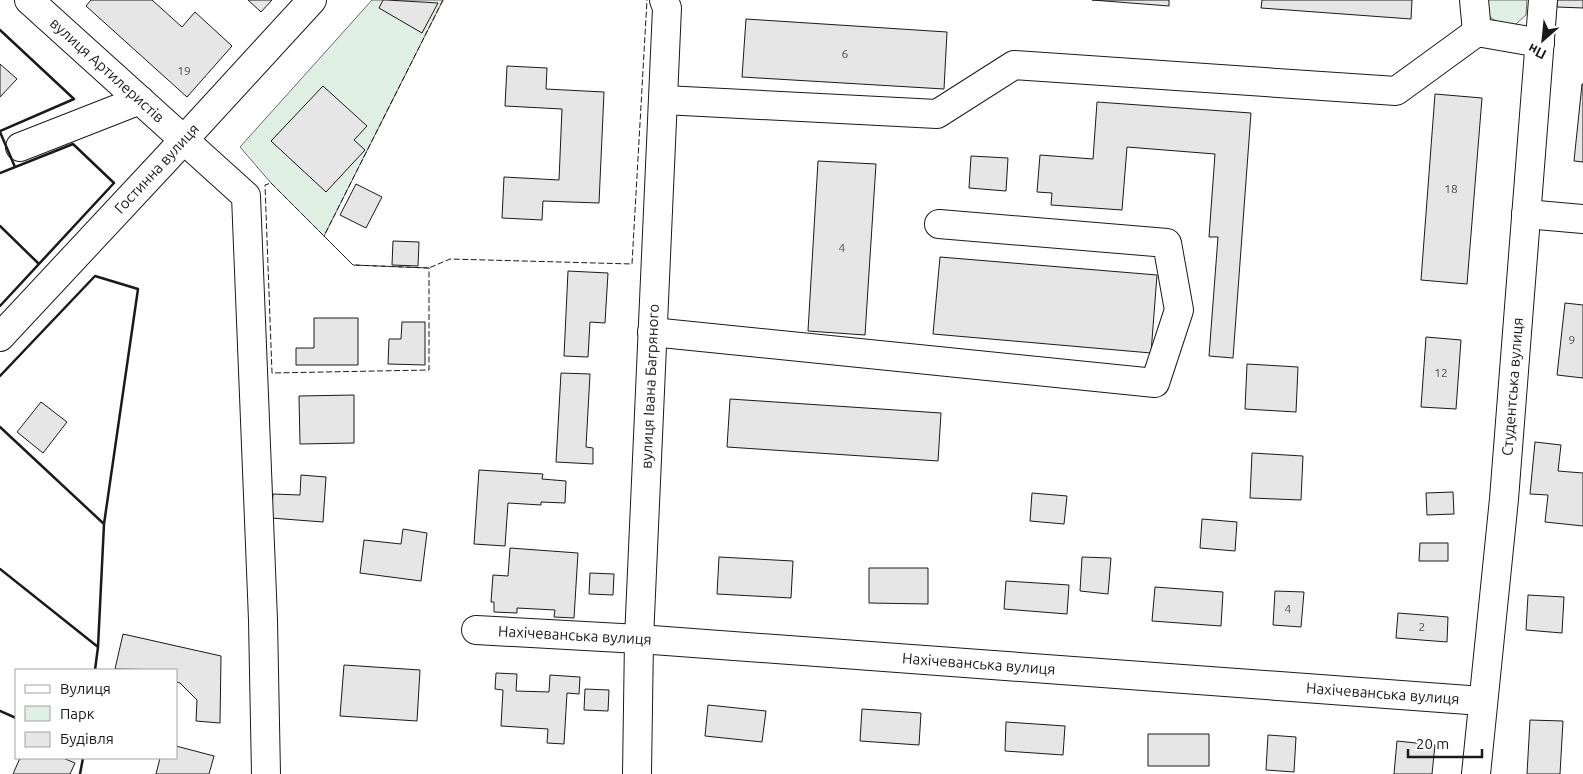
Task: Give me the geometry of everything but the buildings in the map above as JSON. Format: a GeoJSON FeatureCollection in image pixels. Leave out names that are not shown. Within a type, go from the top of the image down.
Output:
{"type":"FeatureCollection","features":[{"type":"Feature","properties":{"kind":"street","name":"Гостинна вулиця"},"geometry":{"type":"LineString","coordinates":[[0,337],[312,0]]}},
{"type":"Feature","properties":{"kind":"street","name":"вулиця Івана Багряного"},"geometry":{"type":"LineString","coordinates":[[636,774],[639,639],[664,100],[667,8],[664,0]]}},
{"type":"Feature","properties":{"kind":"street"},"geometry":{"type":"LineString","coordinates":[[1474,0],[1478,32]]}},
{"type":"Feature","properties":{"kind":"street","name":"Студентська вулиця"},"geometry":{"type":"LineString","coordinates":[[1476,774],[1504,499],[1543,0]]}},
{"type":"Feature","properties":{"kind":"street","name":"вулиця Артилеристів"},"geometry":{"type":"LineString","coordinates":[[42,4],[140,100],[246,196],[263,620],[266,774]]}},
{"type":"Feature","properties":{"kind":"street"},"geometry":{"type":"LineString","coordinates":[[664,100],[936,114],[1014,65],[1396,91],[1478,32],[1540,43]]}},
{"type":"Feature","properties":{"kind":"street"},"geometry":{"type":"LineString","coordinates":[[20,147],[140,100]]}},
{"type":"Feature","properties":{"kind":"street"},"geometry":{"type":"LineString","coordinates":[[1526,214],[1583,219]]}},
{"type":"Feature","properties":{"kind":"street"},"geometry":{"type":"LineString","coordinates":[[652,332],[1155,383],[1179,310],[1167,243],[939,224]]}},
{"type":"Feature","properties":{"kind":"street","name":"Нахічеванська вулиця"},"geometry":{"type":"LineString","coordinates":[[476,630],[639,639],[1482,701]]}},
{"type":"Feature","properties":{"kind":"green space"},"geometry":{"type":"Polygon","coordinates":[[[372,0],[443,0],[324,236],[271,183],[240,147],[372,0]]]}},
{"type":"Feature","properties":{"kind":"green space"},"geometry":{"type":"Polygon","coordinates":[[[1486,0],[1527,0],[1526,15],[1515,25],[1500,24],[1490,17],[1486,0]]]}},
{"type":"Feature","properties":{"kind":"fence"},"geometry":{"type":"LineString","coordinates":[[443,0],[324,236],[353,265],[429,268],[450,259],[632,264],[647,0]]}},
{"type":"Feature","properties":{"kind":"fence"},"geometry":{"type":"LineString","coordinates":[[271,183],[353,265],[429,268],[429,370],[272,373],[265,185],[271,183]]}},
{"type":"Feature","properties":{"kind":"wall"},"geometry":{"type":"LineString","coordinates":[[0,30],[74,99],[0,131]]}},
{"type":"Feature","properties":{"kind":"wall"},"geometry":{"type":"LineString","coordinates":[[0,132],[15,167]]}},
{"type":"Feature","properties":{"kind":"wall"},"geometry":{"type":"LineString","coordinates":[[0,173],[73,144],[114,183],[0,306]]}},
{"type":"Feature","properties":{"kind":"wall"},"geometry":{"type":"LineString","coordinates":[[0,226],[39,264]]}},
{"type":"Feature","properties":{"kind":"wall"},"geometry":{"type":"LineString","coordinates":[[0,376],[95,276],[138,289],[104,524],[98,647],[95,669]]}},
{"type":"Feature","properties":{"kind":"wall"},"geometry":{"type":"LineString","coordinates":[[0,427],[104,524]]}},
{"type":"Feature","properties":{"kind":"wall"},"geometry":{"type":"LineString","coordinates":[[0,569],[98,647]]}},
{"type":"Feature","properties":{"kind":"wall"},"geometry":{"type":"LineString","coordinates":[[0,711],[15,718]]}},
{"type":"Feature","properties":{"kind":"wall"},"geometry":{"type":"LineString","coordinates":[[80,774],[83,759]]}}]}
